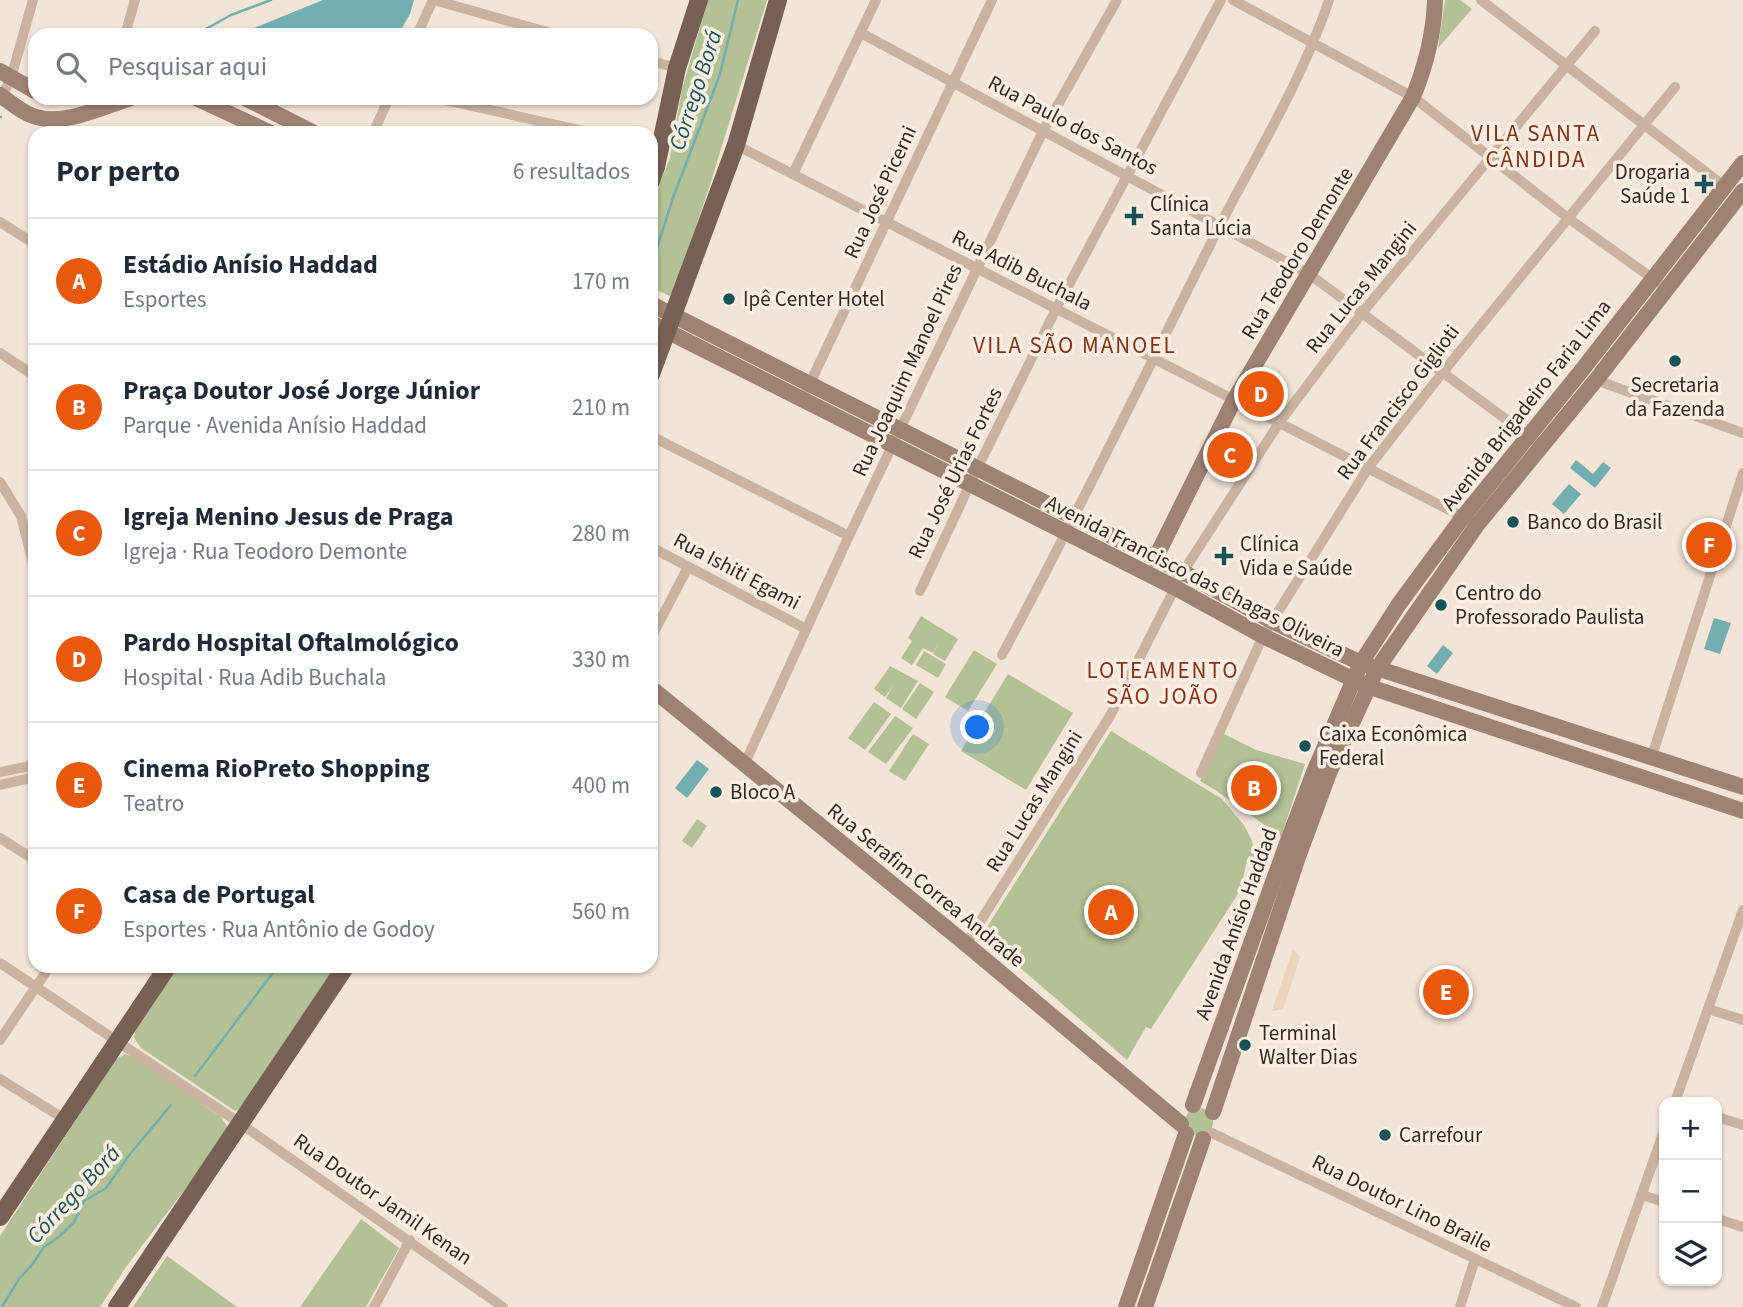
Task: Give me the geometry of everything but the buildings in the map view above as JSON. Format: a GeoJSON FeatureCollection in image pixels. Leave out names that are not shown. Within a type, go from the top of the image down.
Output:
{"type":"FeatureCollection","features":[{"type":"Feature","properties":{"kind":"main road"},"geometry":{"type":"LineString","coordinates":[[658,139],[699,0]]}},
{"type":"Feature","properties":{"kind":"main road"},"geometry":{"type":"LineString","coordinates":[[658,356],[736,145],[778,0]]}},
{"type":"Feature","properties":{"kind":"main road","name":"Rua Teodoro Demonte"},"geometry":{"type":"LineString","coordinates":[[1155,559],[1234,400],[1413,97],[1425,67],[1435,20],[1435,0]]}},
{"type":"Feature","properties":{"kind":"main road"},"geometry":{"type":"LineString","coordinates":[[6,74],[28,87]]}},
{"type":"Feature","properties":{"kind":"main road"},"geometry":{"type":"LineString","coordinates":[[1,96],[34,116],[52,119],[109,105]]}},
{"type":"Feature","properties":{"kind":"main road"},"geometry":{"type":"LineString","coordinates":[[211,105],[256,126]]}},
{"type":"Feature","properties":{"kind":"main road"},"geometry":{"type":"LineString","coordinates":[[259,105],[300,126]]}},
{"type":"Feature","properties":{"kind":"main road","name":"Avenida Brigadeiro Faria Lima"},"geometry":{"type":"LineString","coordinates":[[1361,683],[1369,666],[1470,521],[1535,440],[1652,278],[1743,163]]}},
{"type":"Feature","properties":{"kind":"main road"},"geometry":{"type":"LineString","coordinates":[[1724,186],[1741,194]]}},
{"type":"Feature","properties":{"kind":"main road","name":"Avenida Brigadeiro Faria Lima"},"geometry":{"type":"LineString","coordinates":[[1535,440],[1596,380],[1741,194]]}},
{"type":"Feature","properties":{"kind":"main road","name":"Avenida Francisco das Chagas Oliveira"},"geometry":{"type":"LineString","coordinates":[[658,311],[671,323],[802,400],[1174,587],[1263,636],[1361,683],[1743,811]]}},
{"type":"Feature","properties":{"kind":"main road","name":"Avenida Francisco das Chagas Oliveira"},"geometry":{"type":"LineString","coordinates":[[658,323],[671,323],[810,384],[1183,572],[1272,621],[1369,666],[1743,787]]}},
{"type":"Feature","properties":{"kind":"main road"},"geometry":{"type":"LineString","coordinates":[[1583,370],[1596,380]]}},
{"type":"Feature","properties":{"kind":"main road","name":"Avenida Anísio Haddad"},"geometry":{"type":"LineString","coordinates":[[1213,1112],[1314,772],[1361,683]]}},
{"type":"Feature","properties":{"kind":"main road"},"geometry":{"type":"LineString","coordinates":[[1441,710],[1447,692]]}},
{"type":"Feature","properties":{"kind":"main road","name":"Rua Serafim Correa Andrade"},"geometry":{"type":"LineString","coordinates":[[658,694],[1183,1119]]}},
{"type":"Feature","properties":{"kind":"main road"},"geometry":{"type":"LineString","coordinates":[[1559,750],[1568,731]]}},
{"type":"Feature","properties":{"kind":"main road"},"geometry":{"type":"LineString","coordinates":[[1645,778],[1651,759]]}},
{"type":"Feature","properties":{"kind":"main road"},"geometry":{"type":"LineString","coordinates":[[1694,794],[1701,775]]}},
{"type":"Feature","properties":{"kind":"main road","name":"Avenida Anísio Haddad"},"geometry":{"type":"LineString","coordinates":[[1126,1307],[1183,1119],[1290,855]]}},
{"type":"Feature","properties":{"kind":"main road"},"geometry":{"type":"LineString","coordinates":[[0,1217],[163,973]]}},
{"type":"Feature","properties":{"kind":"main road"},"geometry":{"type":"LineString","coordinates":[[117,1307],[341,973]]}},
{"type":"Feature","properties":{"kind":"main road"},"geometry":{"type":"LineString","coordinates":[[1145,1307],[1208,1136],[1216,1123],[1213,1112],[1204,1105],[1183,1119],[1191,1138],[1208,1136]]}},
{"type":"Feature","properties":{"kind":"street"},"geometry":{"type":"LineString","coordinates":[[1,96],[6,74],[33,0]]}},
{"type":"Feature","properties":{"kind":"street"},"geometry":{"type":"LineString","coordinates":[[127,28],[135,0]]}},
{"type":"Feature","properties":{"kind":"street"},"geometry":{"type":"LineString","coordinates":[[420,28],[434,0],[533,28]]}},
{"type":"Feature","properties":{"kind":"street"},"geometry":{"type":"LineString","coordinates":[[793,174],[876,0]]}},
{"type":"Feature","properties":{"kind":"street","name":"Rua José Picerni"},"geometry":{"type":"LineString","coordinates":[[802,400],[992,0]]}},
{"type":"Feature","properties":{"kind":"street","name":"Rua Joaquim Manoel Pires"},"geometry":{"type":"LineString","coordinates":[[745,763],[849,536],[1043,131],[1117,0]]}},
{"type":"Feature","properties":{"kind":"street","name":"Rua José Urias Fortes"},"geometry":{"type":"LineString","coordinates":[[920,591],[1056,309],[1221,0]]}},
{"type":"Feature","properties":{"kind":"street"},"geometry":{"type":"LineString","coordinates":[[1233,0],[1413,97],[1568,218],[1666,288]]}},
{"type":"Feature","properties":{"kind":"street"},"geometry":{"type":"LineString","coordinates":[[1002,655],[1067,534],[1220,226],[1283,108],[1314,42],[1329,0]]}},
{"type":"Feature","properties":{"kind":"street"},"geometry":{"type":"LineString","coordinates":[[1481,0],[1724,186]]}},
{"type":"Feature","properties":{"kind":"street","name":"Rua Lucas Mangini"},"geometry":{"type":"LineString","coordinates":[[966,944],[1110,716],[1174,587],[1279,423],[1362,313],[1595,31]]}},
{"type":"Feature","properties":{"kind":"street","name":"Rua Paulo dos Santos"},"geometry":{"type":"LineString","coordinates":[[861,33],[1309,274],[1535,440]]}},
{"type":"Feature","properties":{"kind":"street"},"geometry":{"type":"LineString","coordinates":[[658,63],[677,68]]}},
{"type":"Feature","properties":{"kind":"street","name":"Rua Francisco Giglioti"},"geometry":{"type":"LineString","coordinates":[[1201,773],[1263,636],[1368,468],[1675,87]]}},
{"type":"Feature","properties":{"kind":"street"},"geometry":{"type":"LineString","coordinates":[[376,126],[386,105]]}},
{"type":"Feature","properties":{"kind":"street"},"geometry":{"type":"LineString","coordinates":[[468,105],[561,126]]}},
{"type":"Feature","properties":{"kind":"street","name":"Rua Adib Buchala"},"geometry":{"type":"LineString","coordinates":[[736,145],[1470,521]]}},
{"type":"Feature","properties":{"kind":"street"},"geometry":{"type":"LineString","coordinates":[[0,222],[28,240]]}},
{"type":"Feature","properties":{"kind":"street"},"geometry":{"type":"LineString","coordinates":[[0,353],[28,371]]}},
{"type":"Feature","properties":{"kind":"street"},"geometry":{"type":"LineString","coordinates":[[1596,380],[1743,433]]}},
{"type":"Feature","properties":{"kind":"street"},"geometry":{"type":"LineString","coordinates":[[658,440],[849,536]]}},
{"type":"Feature","properties":{"kind":"street"},"geometry":{"type":"LineString","coordinates":[[1651,759],[1743,473]]}},
{"type":"Feature","properties":{"kind":"street"},"geometry":{"type":"LineString","coordinates":[[1,484],[21,516],[28,544]]}},
{"type":"Feature","properties":{"kind":"street","name":"Rua Ishiti Egami"},"geometry":{"type":"LineString","coordinates":[[658,551],[806,629]]}},
{"type":"Feature","properties":{"kind":"street"},"geometry":{"type":"LineString","coordinates":[[658,625],[688,567]]}},
{"type":"Feature","properties":{"kind":"street"},"geometry":{"type":"LineString","coordinates":[[0,772],[28,766]]}},
{"type":"Feature","properties":{"kind":"street"},"geometry":{"type":"LineString","coordinates":[[0,785],[28,779]]}},
{"type":"Feature","properties":{"kind":"street"},"geometry":{"type":"LineString","coordinates":[[0,838],[28,856]]}},
{"type":"Feature","properties":{"kind":"street"},"geometry":{"type":"LineString","coordinates":[[1677,1097],[1742,915]]}},
{"type":"Feature","properties":{"kind":"street","name":"Rua Doutor Jamil Kenan"},"geometry":{"type":"LineString","coordinates":[[0,962],[241,1124],[503,1307]]}},
{"type":"Feature","properties":{"kind":"street"},"geometry":{"type":"LineString","coordinates":[[0,1041],[45,973]]}},
{"type":"Feature","properties":{"kind":"street"},"geometry":{"type":"LineString","coordinates":[[1708,1009],[1743,1020]]}},
{"type":"Feature","properties":{"kind":"street"},"geometry":{"type":"LineString","coordinates":[[0,1079],[65,1120]]}},
{"type":"Feature","properties":{"kind":"street"},"geometry":{"type":"LineString","coordinates":[[1722,1119],[1743,1125]]}},
{"type":"Feature","properties":{"kind":"street","name":"Rua Doutor Lino Braile"},"geometry":{"type":"LineString","coordinates":[[1208,1136],[1576,1307]]}},
{"type":"Feature","properties":{"kind":"street"},"geometry":{"type":"LineString","coordinates":[[1602,1307],[1659,1146]]}},
{"type":"Feature","properties":{"kind":"street"},"geometry":{"type":"LineString","coordinates":[[1642,1195],[1659,1200]]}},
{"type":"Feature","properties":{"kind":"street"},"geometry":{"type":"LineString","coordinates":[[1722,1221],[1743,1227]]}},
{"type":"Feature","properties":{"kind":"street"},"geometry":{"type":"LineString","coordinates":[[374,1307],[410,1240]]}},
{"type":"Feature","properties":{"kind":"street"},"geometry":{"type":"LineString","coordinates":[[1460,1307],[1475,1259]]}},
{"type":"Feature","properties":{"kind":"green space"},"geometry":{"type":"Polygon","coordinates":[[[708,0],[767,0],[708,191],[670,296],[658,291],[658,188],[670,158],[682,89],[708,0]]]}},
{"type":"Feature","properties":{"kind":"green space"},"geometry":{"type":"Polygon","coordinates":[[[1445,0],[1460,0],[1472,9],[1438,48],[1445,0]]]}},
{"type":"Feature","properties":{"kind":"green space"},"geometry":{"type":"Polygon","coordinates":[[[921,616],[958,639],[945,661],[933,654],[939,642],[933,653],[923,648],[912,665],[901,658],[912,641],[908,638],[921,616]]]}},
{"type":"Feature","properties":{"kind":"green space"},"geometry":{"type":"Polygon","coordinates":[[[974,650],[997,664],[968,711],[945,697],[974,650]]]}},
{"type":"Feature","properties":{"kind":"green space"},"geometry":{"type":"Polygon","coordinates":[[[924,651],[946,664],[938,678],[916,665],[924,651]]]}},
{"type":"Feature","properties":{"kind":"green space"},"geometry":{"type":"Polygon","coordinates":[[[890,666],[918,681],[901,708],[886,698],[894,685],[885,697],[874,689],[890,666]]]}},
{"type":"Feature","properties":{"kind":"green space"},"geometry":{"type":"Polygon","coordinates":[[[1008,674],[1073,713],[1026,790],[961,751],[1008,674]]]}},
{"type":"Feature","properties":{"kind":"green space"},"geometry":{"type":"Polygon","coordinates":[[[920,683],[934,692],[916,719],[902,709],[920,683]]]}},
{"type":"Feature","properties":{"kind":"green space"},"geometry":{"type":"Polygon","coordinates":[[[874,702],[891,714],[865,750],[848,738],[874,702]]]}},
{"type":"Feature","properties":{"kind":"green space"},"geometry":{"type":"Polygon","coordinates":[[[895,716],[913,728],[886,764],[868,752],[895,716]]]}},
{"type":"Feature","properties":{"kind":"green space"},"geometry":{"type":"Polygon","coordinates":[[[1111,731],[1222,799],[1244,825],[1252,841],[1256,862],[1246,864],[1241,889],[1151,1029],[1146,1027],[1127,1060],[982,935],[1111,731]]]}},
{"type":"Feature","properties":{"kind":"green space"},"geometry":{"type":"Polygon","coordinates":[[[1222,733],[1256,750],[1305,764],[1281,837],[1200,781],[1222,733]]]}},
{"type":"Feature","properties":{"kind":"green space"},"geometry":{"type":"Polygon","coordinates":[[[913,734],[929,744],[905,781],[889,771],[913,734]]]}},
{"type":"Feature","properties":{"kind":"green space"},"geometry":{"type":"Polygon","coordinates":[[[697,819],[707,826],[692,848],[682,841],[697,819]]]}},
{"type":"Feature","properties":{"kind":"green space"},"geometry":{"type":"Polygon","coordinates":[[[173,973],[333,973],[288,1036],[249,1101],[235,1111],[141,1048],[134,1038],[135,1032],[173,973]]]}},
{"type":"Feature","properties":{"kind":"green space"},"geometry":{"type":"Polygon","coordinates":[[[125,1054],[134,1057],[221,1117],[227,1126],[226,1135],[126,1267],[100,1307],[0,1307],[0,1236],[116,1059],[125,1054]]]}},
{"type":"Feature","properties":{"kind":"green space"},"geometry":{"type":"Polygon","coordinates":[[[1199,1108],[1209,1112],[1213,1122],[1209,1132],[1199,1136],[1189,1132],[1185,1122],[1189,1112],[1199,1108]]]}},
{"type":"Feature","properties":{"kind":"green space"},"geometry":{"type":"Polygon","coordinates":[[[361,1219],[399,1248],[366,1307],[300,1307],[361,1219]]]}},
{"type":"Feature","properties":{"kind":"green space"},"geometry":{"type":"Polygon","coordinates":[[[167,1256],[237,1307],[133,1307],[167,1256]]]}},
{"type":"Feature","properties":{"kind":"shaded area"},"geometry":{"type":"Polygon","coordinates":[[[1293,949],[1300,957],[1283,1009],[1272,1011],[1293,949]]]}},
{"type":"Feature","properties":{"kind":"water"},"geometry":{"type":"Polygon","coordinates":[[[323,0],[414,0],[402,28],[254,28],[323,0]]]}},
{"type":"Feature","properties":{"kind":"water"},"geometry":{"type":"Polygon","coordinates":[[[1576,460],[1593,474],[1603,462],[1611,468],[1595,488],[1570,468],[1576,460]]]}},
{"type":"Feature","properties":{"kind":"water"},"geometry":{"type":"Polygon","coordinates":[[[1569,484],[1581,494],[1564,514],[1552,504],[1569,484]]]}},
{"type":"Feature","properties":{"kind":"water"},"geometry":{"type":"Polygon","coordinates":[[[1714,618],[1731,623],[1720,654],[1704,649],[1714,618]]]}},
{"type":"Feature","properties":{"kind":"water"},"geometry":{"type":"Polygon","coordinates":[[[1443,645],[1453,653],[1437,674],[1427,666],[1443,645]]]}},
{"type":"Feature","properties":{"kind":"water"},"geometry":{"type":"Polygon","coordinates":[[[697,760],[709,769],[687,798],[675,788],[697,760]]]}},
{"type":"Feature","properties":{"kind":"waterway"},"geometry":{"type":"LineString","coordinates":[[208,28],[231,15],[271,0]]}},
{"type":"Feature","properties":{"kind":"waterway","name":"Córrego Borá"},"geometry":{"type":"LineString","coordinates":[[658,245],[720,74],[738,0]]}},
{"type":"Feature","properties":{"kind":"waterway","name":"Córrego Borá"},"geometry":{"type":"LineString","coordinates":[[195,1076],[273,973]]}},
{"type":"Feature","properties":{"kind":"waterway","name":"Córrego Borá"},"geometry":{"type":"LineString","coordinates":[[2,1307],[19,1279],[44,1247],[74,1222],[84,1201],[106,1188],[171,1105]]}},
{"type":"Feature","properties":{"kind":"place","name":"Drogaria Saúde 1"},"geometry":{"type":"Point","coordinates":[1704,184]}},
{"type":"Feature","properties":{"kind":"place","name":"Clínica Santa Lúcia"},"geometry":{"type":"Point","coordinates":[1134,216]}},
{"type":"Feature","properties":{"kind":"place","name":"Ipê Center Hotel"},"geometry":{"type":"Point","coordinates":[729,299]}},
{"type":"Feature","properties":{"kind":"place","name":"Secretaria da Fazenda"},"geometry":{"type":"Point","coordinates":[1675,361]}},
{"type":"Feature","properties":{"kind":"place","name":"Pardo Hospital Oftalmológico"},"geometry":{"type":"Point","coordinates":[1261,394]}},
{"type":"Feature","properties":{"kind":"place","name":"Igreja Menino Jesus de Praga"},"geometry":{"type":"Point","coordinates":[1230,455]}},
{"type":"Feature","properties":{"kind":"place","name":"Banco do Brasil"},"geometry":{"type":"Point","coordinates":[1513,522]}},
{"type":"Feature","properties":{"kind":"place","name":"Casa de Portugal"},"geometry":{"type":"Point","coordinates":[1709,545]}},
{"type":"Feature","properties":{"kind":"place","name":"Clínica Vida e Saúde"},"geometry":{"type":"Point","coordinates":[1224,556]}},
{"type":"Feature","properties":{"kind":"place","name":"Centro do Professorado Paulista"},"geometry":{"type":"Point","coordinates":[1441,605]}},
{"type":"Feature","properties":{"kind":"place","name":"Caixa Econômica Federal"},"geometry":{"type":"Point","coordinates":[1305,746]}},
{"type":"Feature","properties":{"kind":"place","name":"Praça Doutor José Jorge Júnior"},"geometry":{"type":"Point","coordinates":[1254,788]}},
{"type":"Feature","properties":{"kind":"place","name":"Bloco A"},"geometry":{"type":"Point","coordinates":[716,792]}},
{"type":"Feature","properties":{"kind":"place","name":"Estádio Anísio Haddad"},"geometry":{"type":"Point","coordinates":[1111,912]}},
{"type":"Feature","properties":{"kind":"place","name":"Cinema RioPreto Shopping"},"geometry":{"type":"Point","coordinates":[1446,992]}},
{"type":"Feature","properties":{"kind":"place","name":"Terminal Walter Dias"},"geometry":{"type":"Point","coordinates":[1245,1045]}},
{"type":"Feature","properties":{"kind":"place","name":"Carrefour"},"geometry":{"type":"Point","coordinates":[1385,1135]}},
{"type":"Feature","properties":{"kind":"district","name":"VILA SANTA CÂNDIDA"},"geometry":{"type":"Point","coordinates":[1536,146]}},
{"type":"Feature","properties":{"kind":"district","name":"VILA SÃO MANOEL"},"geometry":{"type":"Point","coordinates":[1075,345]}},
{"type":"Feature","properties":{"kind":"district","name":"LOTEAMENTO SÃO JOÃO"},"geometry":{"type":"Point","coordinates":[1163,683]}}]}
